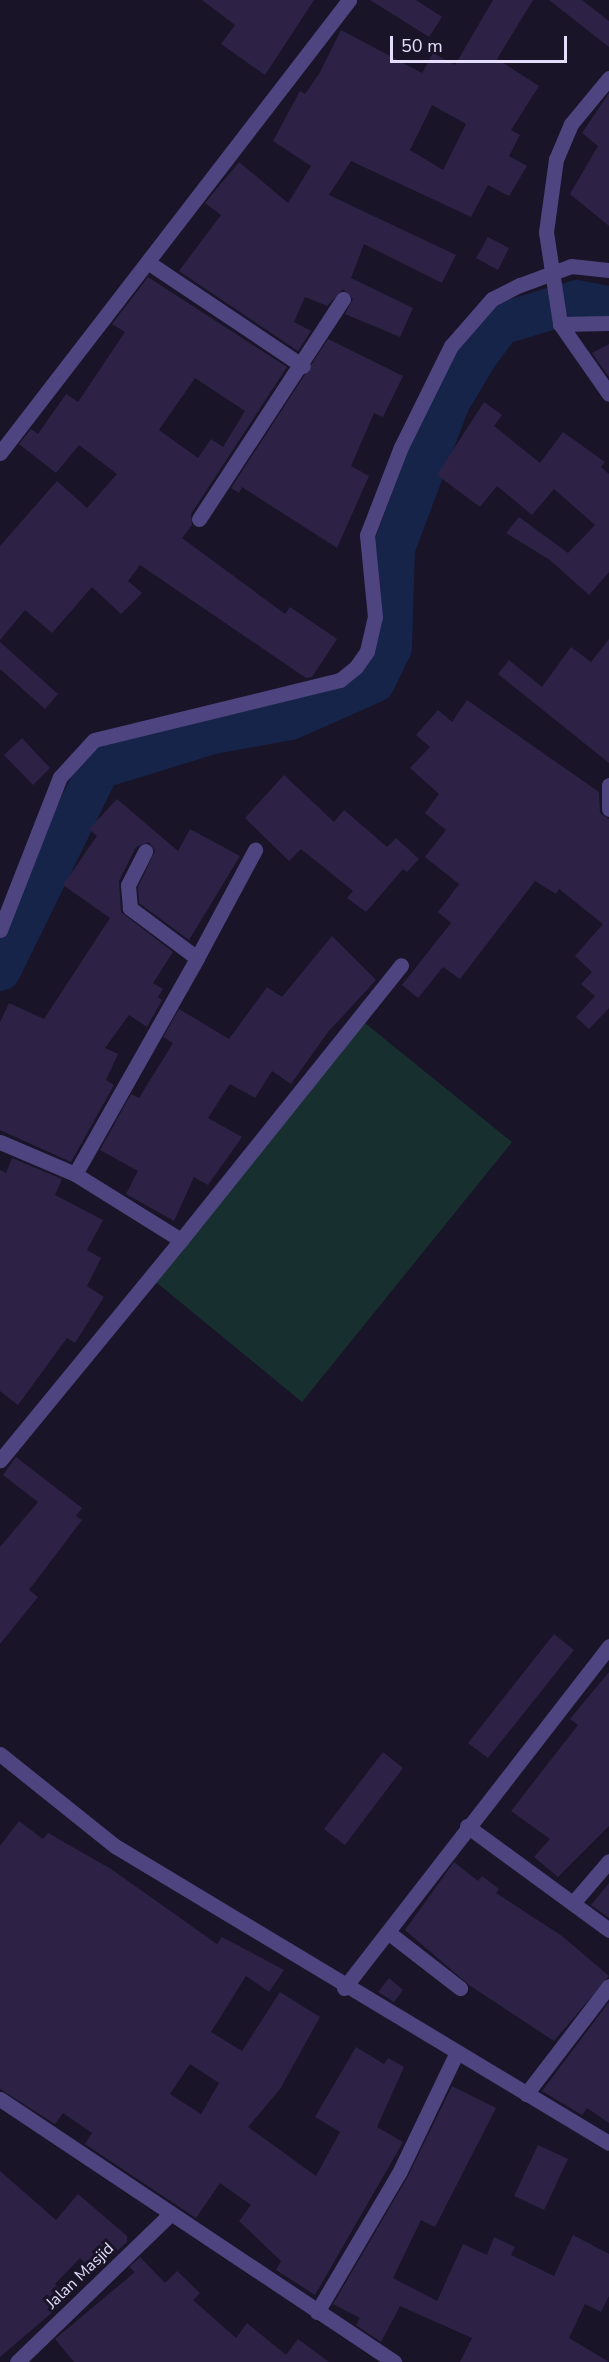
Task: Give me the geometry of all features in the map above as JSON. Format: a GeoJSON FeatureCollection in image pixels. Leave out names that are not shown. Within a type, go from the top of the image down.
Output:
{"type":"FeatureCollection","features":[{"type":"Feature","properties":{"kind":"street"},"geometry":{"type":"LineString","coordinates":[[0,453],[149,263],[348,0]]}},
{"type":"Feature","properties":{"kind":"street"},"geometry":{"type":"LineString","coordinates":[[609,78],[571,124],[556,159],[546,232],[550,276],[559,321],[609,394]]}},
{"type":"Feature","properties":{"kind":"street"},"geometry":{"type":"LineString","coordinates":[[149,263],[303,366]]}},
{"type":"Feature","properties":{"kind":"street"},"geometry":{"type":"LineString","coordinates":[[0,930],[60,777],[94,740],[340,680],[356,667],[367,651],[375,617],[367,535],[428,389],[473,317],[492,300],[550,276],[582,266],[609,270]]}},
{"type":"Feature","properties":{"kind":"street"},"geometry":{"type":"LineString","coordinates":[[199,519],[303,366],[343,299]]}},
{"type":"Feature","properties":{"kind":"street"},"geometry":{"type":"LineString","coordinates":[[559,321],[609,323]]}},
{"type":"Feature","properties":{"kind":"street"},"geometry":{"type":"LineString","coordinates":[[609,784],[609,810]]}},
{"type":"Feature","properties":{"kind":"street"},"geometry":{"type":"LineString","coordinates":[[75,1174],[255,850]]}},
{"type":"Feature","properties":{"kind":"street"},"geometry":{"type":"LineString","coordinates":[[146,851],[128,885],[130,908],[196,958]]}},
{"type":"Feature","properties":{"kind":"street"},"geometry":{"type":"LineString","coordinates":[[0,1460],[181,1240],[401,965]]}},
{"type":"Feature","properties":{"kind":"street"},"geometry":{"type":"LineString","coordinates":[[0,1142],[75,1174],[181,1240]]}},
{"type":"Feature","properties":{"kind":"street"},"geometry":{"type":"LineString","coordinates":[[344,1988],[389,1933],[467,1826],[609,1646]]}},
{"type":"Feature","properties":{"kind":"street"},"geometry":{"type":"LineString","coordinates":[[0,1754],[115,1846],[344,1988],[609,2143]]}},
{"type":"Feature","properties":{"kind":"street"},"geometry":{"type":"LineString","coordinates":[[467,1826],[609,1930]]}},
{"type":"Feature","properties":{"kind":"street"},"geometry":{"type":"LineString","coordinates":[[573,1903],[609,1861]]}},
{"type":"Feature","properties":{"kind":"street"},"geometry":{"type":"LineString","coordinates":[[389,1933],[460,1988]]}},
{"type":"Feature","properties":{"kind":"street"},"geometry":{"type":"LineString","coordinates":[[526,2094],[609,1986]]}},
{"type":"Feature","properties":{"kind":"street"},"geometry":{"type":"LineString","coordinates":[[317,2312],[399,2173],[456,2052]]}},
{"type":"Feature","properties":{"kind":"street"},"geometry":{"type":"LineString","coordinates":[[0,2099],[168,2216],[394,2362]]}},
{"type":"Feature","properties":{"kind":"street","name":"Jalan Masjid"},"geometry":{"type":"LineString","coordinates":[[17,2362],[168,2216]]}},
{"type":"Feature","properties":{"kind":"green space"},"geometry":{"type":"Polygon","coordinates":[[[360,1019],[512,1142],[302,1402],[151,1278],[360,1019]]]}},
{"type":"Feature","properties":{"kind":"building"},"geometry":{"type":"Polygon","coordinates":[[[202,0],[314,0],[265,75],[221,44],[235,25],[202,0]]]}},
{"type":"Feature","properties":{"kind":"building"},"geometry":{"type":"Polygon","coordinates":[[[370,0],[416,0],[442,17],[429,37],[370,0]]]}},
{"type":"Feature","properties":{"kind":"building"},"geometry":{"type":"Polygon","coordinates":[[[493,0],[533,0],[497,59],[539,86],[511,130],[520,135],[509,156],[527,166],[509,196],[488,185],[471,217],[351,161],[329,195],[456,255],[442,283],[364,244],[351,278],[413,308],[400,337],[345,314],[353,299],[343,289],[327,306],[305,297],[294,322],[311,331],[298,351],[179,271],[221,215],[205,203],[239,162],[288,203],[311,166],[273,141],[300,91],[305,94],[319,74],[341,30],[422,73],[433,53],[455,65],[493,0]],[[432,105],[410,150],[443,170],[466,124],[432,105]]]}},
{"type":"Feature","properties":{"kind":"building"},"geometry":{"type":"Polygon","coordinates":[[[549,0],[582,0],[609,21],[609,47],[549,0]]]}},
{"type":"Feature","properties":{"kind":"building"},"geometry":{"type":"Polygon","coordinates":[[[609,93],[609,226],[570,194],[598,146],[582,133],[609,93]]]}},
{"type":"Feature","properties":{"kind":"building"},"geometry":{"type":"Polygon","coordinates":[[[488,237],[509,248],[498,270],[476,258],[488,237]]]}},
{"type":"Feature","properties":{"kind":"building"},"geometry":{"type":"Polygon","coordinates":[[[148,277],[287,367],[191,514],[192,525],[182,538],[285,614],[290,607],[337,639],[312,677],[306,678],[140,565],[128,581],[142,593],[121,614],[92,587],[52,633],[25,610],[0,640],[0,546],[57,481],[87,508],[117,474],[79,445],[56,473],[19,444],[31,429],[38,434],[66,394],[78,402],[125,332],[112,324],[148,277]],[[195,378],[159,430],[198,458],[211,439],[223,447],[245,411],[195,378]]]}},
{"type":"Feature","properties":{"kind":"building"},"geometry":{"type":"Polygon","coordinates":[[[328,339],[403,376],[383,417],[374,413],[351,466],[369,476],[337,548],[242,487],[239,493],[231,488],[328,339]]]}},
{"type":"Feature","properties":{"kind":"building"},"geometry":{"type":"Polygon","coordinates":[[[609,344],[609,377],[592,353],[609,344]]]}},
{"type":"Feature","properties":{"kind":"building"},"geometry":{"type":"Polygon","coordinates":[[[484,402],[502,415],[494,426],[540,463],[563,432],[605,462],[601,467],[609,474],[609,572],[589,595],[550,560],[506,533],[519,517],[568,553],[595,525],[554,489],[532,515],[497,486],[480,507],[437,475],[484,402]]]}},
{"type":"Feature","properties":{"kind":"building"},"geometry":{"type":"Polygon","coordinates":[[[609,639],[609,763],[498,674],[509,660],[542,687],[571,647],[591,662],[609,639]]]}},
{"type":"Feature","properties":{"kind":"building"},"geometry":{"type":"Polygon","coordinates":[[[0,642],[58,694],[45,709],[0,669],[0,642]]]}},
{"type":"Feature","properties":{"kind":"building"},"geometry":{"type":"Polygon","coordinates":[[[467,700],[599,792],[600,813],[609,819],[609,1008],[589,1029],[576,1017],[595,996],[581,984],[592,972],[575,956],[603,924],[559,889],[556,894],[535,881],[460,979],[443,967],[418,998],[402,985],[451,923],[438,912],[459,884],[425,857],[446,830],[425,813],[439,794],[410,768],[430,747],[416,735],[438,710],[452,722],[467,700]]]}},
{"type":"Feature","properties":{"kind":"building"},"geometry":{"type":"Polygon","coordinates":[[[22,738],[50,768],[33,785],[4,755],[22,738]]]}},
{"type":"Feature","properties":{"kind":"building"},"geometry":{"type":"Polygon","coordinates":[[[284,775],[334,822],[344,810],[387,847],[396,838],[419,859],[407,872],[403,869],[366,912],[347,898],[353,891],[301,849],[289,861],[245,818],[284,775]]]}},
{"type":"Feature","properties":{"kind":"building"},"geometry":{"type":"Polygon","coordinates":[[[117,799],[178,851],[190,829],[240,856],[189,940],[139,903],[138,887],[155,851],[149,842],[136,847],[119,881],[121,912],[173,952],[153,983],[163,989],[158,997],[162,1000],[147,1027],[129,1015],[105,1048],[118,1054],[106,1080],[114,1085],[71,1162],[0,1130],[0,1022],[9,1003],[44,1019],[110,918],[63,885],[97,836],[89,829],[117,799]]]}},
{"type":"Feature","properties":{"kind":"building"},"geometry":{"type":"Polygon","coordinates":[[[332,936],[376,980],[328,1032],[291,1084],[272,1071],[255,1098],[230,1084],[208,1118],[242,1137],[208,1185],[194,1177],[174,1221],[126,1194],[138,1171],[100,1150],[131,1094],[139,1098],[173,1043],[163,1037],[179,1009],[229,1039],[267,987],[282,997],[332,936]]]}},
{"type":"Feature","properties":{"kind":"building"},"geometry":{"type":"Polygon","coordinates":[[[12,1158],[62,1179],[55,1195],[103,1220],[87,1250],[101,1258],[87,1286],[104,1297],[75,1343],[67,1338],[18,1405],[0,1391],[0,1170],[6,1173],[12,1158]]]}},
{"type":"Feature","properties":{"kind":"building"},"geometry":{"type":"Polygon","coordinates":[[[16,1457],[82,1508],[76,1516],[82,1520],[29,1590],[38,1597],[0,1644],[0,1547],[38,1502],[3,1475],[16,1457]]]}},
{"type":"Feature","properties":{"kind":"building"},"geometry":{"type":"Polygon","coordinates":[[[554,1634],[574,1650],[488,1758],[468,1743],[554,1634]]]}},
{"type":"Feature","properties":{"kind":"building"},"geometry":{"type":"Polygon","coordinates":[[[609,1672],[609,1826],[558,1877],[534,1857],[550,1839],[511,1811],[578,1725],[570,1719],[609,1672]]]}},
{"type":"Feature","properties":{"kind":"building"},"geometry":{"type":"Polygon","coordinates":[[[383,1752],[403,1768],[345,1845],[324,1829],[383,1752]]]}},
{"type":"Feature","properties":{"kind":"building"},"geometry":{"type":"Polygon","coordinates":[[[19,1821],[43,1839],[48,1833],[111,1869],[217,1944],[222,1937],[284,1970],[269,1992],[246,1976],[211,2032],[242,2051],[280,1992],[320,2017],[280,2089],[248,2127],[316,2176],[340,2132],[315,2117],[356,2047],[384,2064],[388,2058],[404,2067],[377,2127],[403,2142],[315,2295],[276,2270],[281,2261],[239,2221],[251,2205],[220,2183],[196,2218],[85,2144],[92,2133],[63,2113],[55,2124],[0,2089],[0,1846],[19,1821]],[[190,2064],[170,2094],[201,2114],[219,2083],[190,2064]]]}},
{"type":"Feature","properties":{"kind":"building"},"geometry":{"type":"Polygon","coordinates":[[[454,1862],[478,1881],[482,1876],[499,1889],[496,1893],[562,1936],[609,1976],[554,2041],[469,1985],[405,1930],[454,1862]]]}},
{"type":"Feature","properties":{"kind":"building"},"geometry":{"type":"Polygon","coordinates":[[[609,1883],[609,1918],[591,1905],[609,1883]]]}},
{"type":"Feature","properties":{"kind":"building"},"geometry":{"type":"Polygon","coordinates":[[[389,1978],[403,1990],[394,2002],[378,1992],[389,1978]]]}},
{"type":"Feature","properties":{"kind":"building"},"geometry":{"type":"Polygon","coordinates":[[[609,2002],[609,2123],[587,2108],[582,2115],[542,2091],[609,2002]]]}},
{"type":"Feature","properties":{"kind":"building"},"geometry":{"type":"Polygon","coordinates":[[[452,2086],[496,2108],[435,2227],[421,2220],[393,2278],[437,2301],[463,2244],[487,2255],[494,2237],[515,2247],[511,2255],[554,2276],[573,2235],[609,2254],[609,2296],[601,2312],[585,2304],[569,2338],[609,2362],[460,2362],[472,2338],[400,2306],[381,2342],[356,2325],[360,2318],[333,2304],[407,2178],[452,2086]]]}},
{"type":"Feature","properties":{"kind":"building"},"geometry":{"type":"Polygon","coordinates":[[[538,2145],[568,2159],[544,2210],[514,2196],[538,2145]]]}},
{"type":"Feature","properties":{"kind":"building"},"geometry":{"type":"Polygon","coordinates":[[[0,2171],[56,2220],[78,2194],[127,2236],[127,2242],[114,2254],[105,2246],[87,2265],[80,2258],[55,2284],[69,2298],[0,2357],[0,2171]]]}},
{"type":"Feature","properties":{"kind":"building"},"geometry":{"type":"Polygon","coordinates":[[[140,2257],[165,2283],[177,2271],[200,2293],[193,2300],[236,2338],[247,2323],[286,2355],[298,2339],[329,2362],[74,2362],[55,2339],[135,2272],[129,2267],[140,2257]]]}},
{"type":"Feature","properties":{"kind":"waterway"},"geometry":{"type":"LineString","coordinates":[[0,970],[99,768],[213,733],[290,719],[374,682],[391,647],[394,548],[449,402],[477,355],[500,324],[577,301],[609,307]]}}]}
